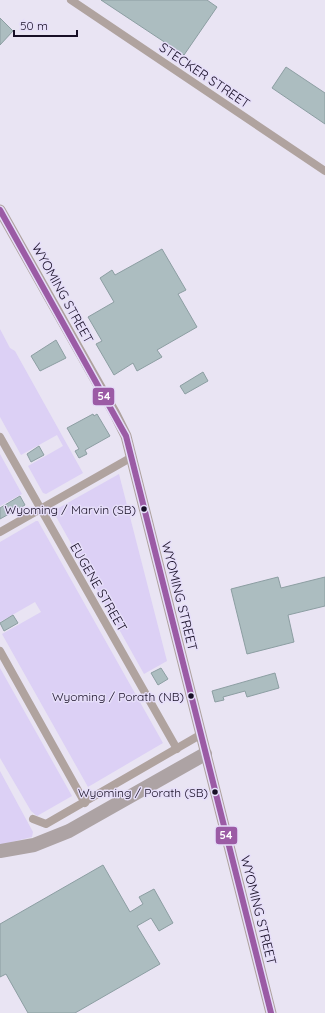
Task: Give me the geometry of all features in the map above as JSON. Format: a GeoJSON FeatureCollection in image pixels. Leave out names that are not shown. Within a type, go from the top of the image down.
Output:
{"type":"FeatureCollection","features":[{"type":"Feature","properties":{"kind":"highway"},"geometry":{"type":"LineString","coordinates":[[0,851],[34,845],[69,831],[205,754]]}},
{"type":"Feature","properties":{"kind":"main road","name":"WYOMING STREET"},"geometry":{"type":"LineString","coordinates":[[0,210],[126,436],[271,1013]]}},
{"type":"Feature","properties":{"kind":"street","name":"STECKER STREET"},"geometry":{"type":"LineString","coordinates":[[71,0],[325,171]]}},
{"type":"Feature","properties":{"kind":"street","name":"EUGENE STREET"},"geometry":{"type":"LineString","coordinates":[[0,437],[177,749]]}},
{"type":"Feature","properties":{"kind":"street"},"geometry":{"type":"LineString","coordinates":[[0,532],[132,457]]}},
{"type":"Feature","properties":{"kind":"street"},"geometry":{"type":"LineString","coordinates":[[0,651],[85,802]]}},
{"type":"Feature","properties":{"kind":"street"},"geometry":{"type":"LineString","coordinates":[[33,819],[46,824],[200,735]]}},
{"type":"Feature","properties":{"kind":"shaded area"},"geometry":{"type":"Polygon","coordinates":[[[0,329],[10,348],[15,351],[83,473],[46,494],[43,493],[28,466],[63,446],[57,435],[21,455],[0,417],[0,329]]]}},
{"type":"Feature","properties":{"kind":"shaded area"},"geometry":{"type":"Polygon","coordinates":[[[0,454],[22,494],[0,506],[0,454]]]}},
{"type":"Feature","properties":{"kind":"shaded area"},"geometry":{"type":"Polygon","coordinates":[[[119,474],[167,661],[144,674],[54,513],[55,510],[119,474]]]}},
{"type":"Feature","properties":{"kind":"shaded area"},"geometry":{"type":"Polygon","coordinates":[[[38,521],[163,743],[88,787],[2,634],[41,612],[35,602],[0,622],[0,542],[38,521]]]}},
{"type":"Feature","properties":{"kind":"shaded area"},"geometry":{"type":"Polygon","coordinates":[[[0,668],[72,796],[37,816],[31,811],[0,758],[0,668]]]}},
{"type":"Feature","properties":{"kind":"shaded area"},"geometry":{"type":"Polygon","coordinates":[[[0,771],[33,832],[32,837],[0,845],[0,771]]]}},
{"type":"Feature","properties":{"kind":"building"},"geometry":{"type":"Polygon","coordinates":[[[101,0],[207,0],[217,7],[184,55],[101,0]]]}},
{"type":"Feature","properties":{"kind":"building"},"geometry":{"type":"Polygon","coordinates":[[[0,18],[13,31],[0,45],[0,18]]]}},
{"type":"Feature","properties":{"kind":"building"},"geometry":{"type":"Polygon","coordinates":[[[286,67],[325,93],[325,124],[272,88],[286,67]]]}},
{"type":"Feature","properties":{"kind":"building"},"geometry":{"type":"Polygon","coordinates":[[[162,249],[186,290],[178,294],[197,327],[157,350],[162,357],[137,371],[133,363],[114,375],[96,344],[102,341],[88,317],[114,302],[100,278],[112,270],[115,275],[162,249]]]}},
{"type":"Feature","properties":{"kind":"building"},"geometry":{"type":"Polygon","coordinates":[[[56,340],[66,358],[40,371],[31,356],[56,340]]]}},
{"type":"Feature","properties":{"kind":"building"},"geometry":{"type":"Polygon","coordinates":[[[203,372],[208,381],[185,394],[180,386],[203,372]]]}},
{"type":"Feature","properties":{"kind":"building"},"geometry":{"type":"Polygon","coordinates":[[[93,414],[94,416],[97,414],[110,436],[85,450],[87,454],[79,458],[75,451],[79,449],[67,428],[93,414]]]}},
{"type":"Feature","properties":{"kind":"building"},"geometry":{"type":"Polygon","coordinates":[[[39,446],[44,455],[31,462],[27,454],[39,446]]]}},
{"type":"Feature","properties":{"kind":"building"},"geometry":{"type":"Polygon","coordinates":[[[20,496],[25,505],[0,519],[0,508],[20,496]]]}},
{"type":"Feature","properties":{"kind":"building"},"geometry":{"type":"Polygon","coordinates":[[[278,577],[281,588],[325,577],[325,606],[288,615],[294,642],[247,654],[231,589],[278,577]]]}},
{"type":"Feature","properties":{"kind":"building"},"geometry":{"type":"Polygon","coordinates":[[[13,615],[18,623],[4,631],[0,623],[13,615]]]}},
{"type":"Feature","properties":{"kind":"building"},"geometry":{"type":"Polygon","coordinates":[[[161,668],[168,679],[158,685],[151,673],[161,668]]]}},
{"type":"Feature","properties":{"kind":"building"},"geometry":{"type":"Polygon","coordinates":[[[275,673],[279,688],[247,697],[245,691],[223,697],[224,700],[215,702],[212,691],[275,673]]]}},
{"type":"Feature","properties":{"kind":"building"},"geometry":{"type":"Polygon","coordinates":[[[103,865],[130,912],[143,904],[139,897],[154,889],[173,923],[159,931],[151,918],[137,926],[160,964],[75,1013],[28,1013],[6,974],[0,977],[0,924],[103,865]]]}},
{"type":"Feature","properties":{"kind":"transit line","name":"54"},"geometry":{"type":"LineString","coordinates":[[0,210],[126,436],[271,1013]]}},
{"type":"Feature","properties":{"kind":"place","name":"Wyoming / Marvin (SB)"},"geometry":{"type":"Point","coordinates":[144,509]}},
{"type":"Feature","properties":{"kind":"place","name":"Wyoming / Porath (NB)"},"geometry":{"type":"Point","coordinates":[191,696]}},
{"type":"Feature","properties":{"kind":"place","name":"Wyoming / Porath (SB)"},"geometry":{"type":"Point","coordinates":[215,792]}}]}
